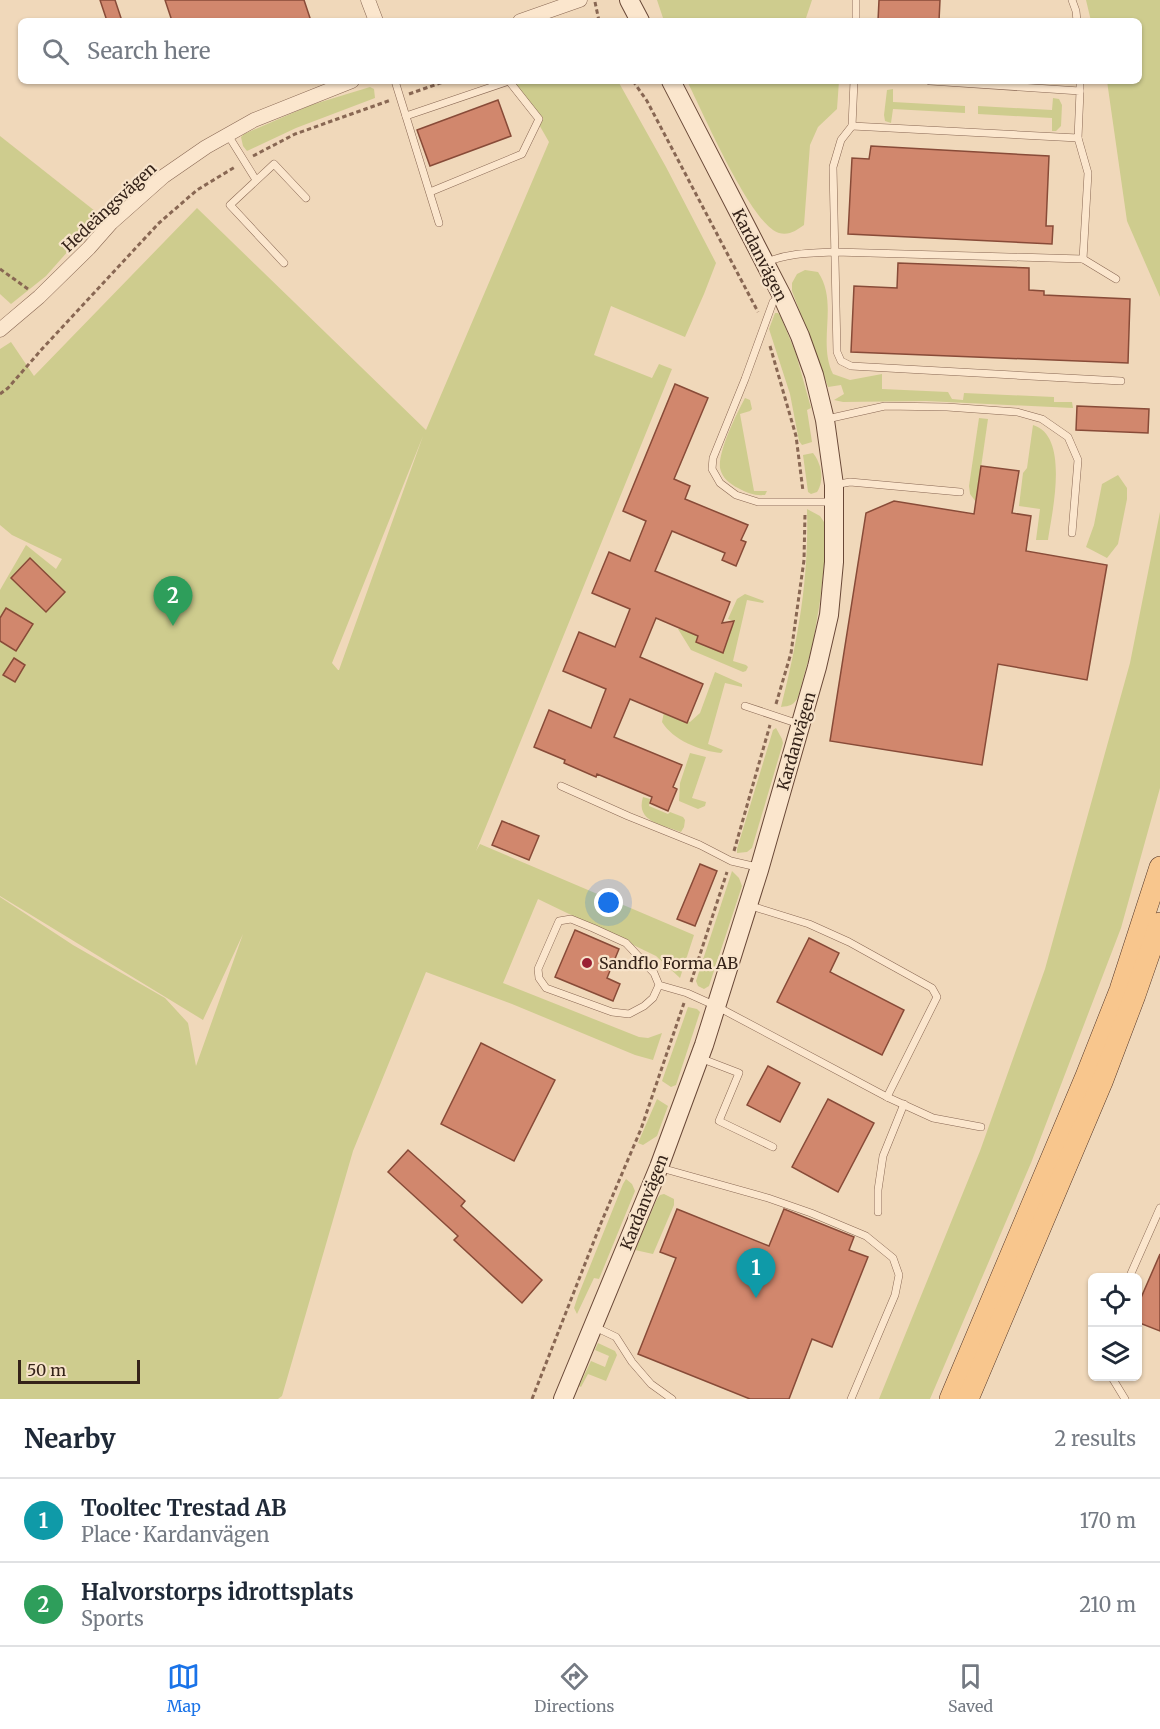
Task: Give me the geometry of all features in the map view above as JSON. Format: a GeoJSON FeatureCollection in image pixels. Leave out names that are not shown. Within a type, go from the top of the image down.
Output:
{"type":"FeatureCollection","features":[{"type":"Feature","properties":{"kind":"main road"},"geometry":{"type":"LineString","coordinates":[[950,1399],[1120,990],[1160,867]]}},
{"type":"Feature","properties":{"kind":"main road"},"geometry":{"type":"LineString","coordinates":[[968,1399],[1102,1082],[1160,923]]}},
{"type":"Feature","properties":{"kind":"street"},"geometry":{"type":"LineString","coordinates":[[368,0],[375,18]]}},
{"type":"Feature","properties":{"kind":"street"},"geometry":{"type":"LineString","coordinates":[[529,18],[580,0]]}},
{"type":"Feature","properties":{"kind":"street"},"geometry":{"type":"LineString","coordinates":[[629,0],[638,18]]}},
{"type":"Feature","properties":{"kind":"street","name":"Hedeängsvägen"},"geometry":{"type":"LineString","coordinates":[[0,330],[39,297],[111,223],[164,176],[206,147],[254,120],[344,84]]}},
{"type":"Feature","properties":{"kind":"street","name":"Kardanvägen"},"geometry":{"type":"LineString","coordinates":[[563,1399],[659,1167],[716,1006],[760,868],[817,667],[829,615],[834,562],[835,493],[825,420],[814,375],[782,296],[673,84]]}},
{"type":"Feature","properties":{"kind":"lane"},"geometry":{"type":"LineString","coordinates":[[856,0],[856,18]]}},
{"type":"Feature","properties":{"kind":"lane"},"geometry":{"type":"LineString","coordinates":[[1072,0],[1077,18]]}},
{"type":"Feature","properties":{"kind":"lane"},"geometry":{"type":"LineString","coordinates":[[396,84],[439,223]]}},
{"type":"Feature","properties":{"kind":"lane"},"geometry":{"type":"LineString","coordinates":[[406,116],[500,84]]}},
{"type":"Feature","properties":{"kind":"lane"},"geometry":{"type":"LineString","coordinates":[[430,192],[522,154],[539,120],[511,84]]}},
{"type":"Feature","properties":{"kind":"lane"},"geometry":{"type":"LineString","coordinates":[[855,84],[852,126],[841,140],[833,167],[837,352],[842,361],[851,366],[1122,381]]}},
{"type":"Feature","properties":{"kind":"lane"},"geometry":{"type":"LineString","coordinates":[[975,84],[1080,91]]}},
{"type":"Feature","properties":{"kind":"lane"},"geometry":{"type":"LineString","coordinates":[[1080,84],[1078,138],[1088,173],[1083,259]]}},
{"type":"Feature","properties":{"kind":"lane"},"geometry":{"type":"LineString","coordinates":[[852,126],[1078,138]]}},
{"type":"Feature","properties":{"kind":"lane"},"geometry":{"type":"LineString","coordinates":[[228,135],[256,180]]}},
{"type":"Feature","properties":{"kind":"lane"},"geometry":{"type":"LineString","coordinates":[[284,263],[230,204],[274,164],[306,198]]}},
{"type":"Feature","properties":{"kind":"lane"},"geometry":{"type":"LineString","coordinates":[[765,263],[776,258],[835,252],[1083,259],[1116,279]]}},
{"type":"Feature","properties":{"kind":"lane"},"geometry":{"type":"LineString","coordinates":[[782,296],[773,302],[713,458],[712,469],[720,483],[736,495],[758,502],[805,501],[835,493],[850,482],[960,492]]}},
{"type":"Feature","properties":{"kind":"lane"},"geometry":{"type":"LineString","coordinates":[[825,420],[885,406],[947,407],[1017,412],[1042,419],[1068,437],[1078,460],[1072,533]]}},
{"type":"Feature","properties":{"kind":"lane"},"geometry":{"type":"LineString","coordinates":[[745,706],[801,725]]}},
{"type":"Feature","properties":{"kind":"lane"},"geometry":{"type":"LineString","coordinates":[[561,786],[700,845],[731,861],[760,868]]}},
{"type":"Feature","properties":{"kind":"lane"},"geometry":{"type":"LineString","coordinates":[[748,905],[809,924],[849,942],[932,988],[937,997],[887,1097]]}},
{"type":"Feature","properties":{"kind":"lane"},"geometry":{"type":"LineString","coordinates":[[571,919],[594,927],[626,943],[654,973],[659,985],[653,998],[644,1006],[629,1014],[612,1012],[546,988],[539,978],[538,969],[559,921],[571,919]]}},
{"type":"Feature","properties":{"kind":"lane"},"geometry":{"type":"LineString","coordinates":[[659,985],[687,993],[716,1006],[887,1097],[933,1118],[981,1127]]}},
{"type":"Feature","properties":{"kind":"lane"},"geometry":{"type":"LineString","coordinates":[[699,1058],[739,1073],[719,1121],[773,1147]]}},
{"type":"Feature","properties":{"kind":"lane"},"geometry":{"type":"LineString","coordinates":[[878,1212],[878,1190],[883,1156],[904,1104]]}},
{"type":"Feature","properties":{"kind":"lane"},"geometry":{"type":"LineString","coordinates":[[659,1167],[768,1198],[811,1213],[866,1236],[893,1258],[899,1275],[895,1295],[851,1399]]}},
{"type":"Feature","properties":{"kind":"lane"},"geometry":{"type":"LineString","coordinates":[[1131,1273],[1160,1208]]}},
{"type":"Feature","properties":{"kind":"lane"},"geometry":{"type":"LineString","coordinates":[[593,1326],[616,1336],[632,1362],[651,1384],[672,1399]]}},
{"type":"Feature","properties":{"kind":"lane"},"geometry":{"type":"LineString","coordinates":[[1114,1381],[1125,1399]]}},
{"type":"Feature","properties":{"kind":"path"},"geometry":{"type":"LineString","coordinates":[[594,0],[598,18]]}},
{"type":"Feature","properties":{"kind":"path"},"geometry":{"type":"LineString","coordinates":[[0,394],[159,223],[197,190],[244,161],[295,135],[437,84]]}},
{"type":"Feature","properties":{"kind":"path"},"geometry":{"type":"LineString","coordinates":[[532,1399],[601,1223],[641,1129],[731,861],[791,653],[804,560],[805,501],[795,436],[765,325],[647,101],[635,84]]}},
{"type":"Feature","properties":{"kind":"path"},"geometry":{"type":"LineString","coordinates":[[0,269],[39,297]]}},
{"type":"Feature","properties":{"kind":"shaded area"},"geometry":{"type":"Polygon","coordinates":[[[657,0],[812,0],[806,18],[663,18],[657,0]]]}},
{"type":"Feature","properties":{"kind":"shaded area"},"geometry":{"type":"Polygon","coordinates":[[[1086,0],[1160,0],[1160,297],[1127,221],[1107,84],[1142,84],[1142,18],[1090,18],[1086,0]]]}},
{"type":"Feature","properties":{"kind":"shaded area"},"geometry":{"type":"Polygon","coordinates":[[[516,84],[620,84],[716,263],[685,337],[611,306],[594,355],[652,378],[659,364],[672,369],[476,851],[480,844],[694,935],[680,978],[656,956],[538,899],[503,983],[639,1037],[648,1038],[662,1033],[653,1060],[635,1055],[512,1004],[426,972],[353,1151],[282,1396],[278,1399],[0,1399],[0,897],[73,945],[165,998],[188,1023],[196,1066],[243,934],[203,1020],[0,896],[0,590],[26,545],[56,569],[62,559],[12,535],[0,525],[0,349],[11,342],[34,376],[197,208],[426,430],[549,142],[516,84]],[[423,436],[332,663],[339,670],[423,436]]]}},
{"type":"Feature","properties":{"kind":"shaded area"},"geometry":{"type":"Polygon","coordinates":[[[688,84],[839,84],[837,109],[818,127],[810,145],[804,225],[796,231],[783,234],[768,225],[755,210],[728,165],[688,84]]]}},
{"type":"Feature","properties":{"kind":"shaded area"},"geometry":{"type":"Polygon","coordinates":[[[370,87],[374,89],[375,98],[296,128],[247,151],[243,146],[241,137],[244,134],[311,105],[370,87]]]}},
{"type":"Feature","properties":{"kind":"shaded area"},"geometry":{"type":"Polygon","coordinates":[[[893,89],[893,102],[965,106],[965,113],[893,109],[891,123],[885,121],[887,90],[893,89]]]}},
{"type":"Feature","properties":{"kind":"shaded area"},"geometry":{"type":"Polygon","coordinates":[[[1053,98],[1059,99],[1062,105],[1061,126],[1056,131],[1052,131],[1052,118],[978,114],[978,106],[1052,110],[1053,98]]]}},
{"type":"Feature","properties":{"kind":"shaded area"},"geometry":{"type":"Polygon","coordinates":[[[0,136],[100,215],[46,276],[11,304],[0,294],[0,136]]]}},
{"type":"Feature","properties":{"kind":"shaded area"},"geometry":{"type":"Polygon","coordinates":[[[805,270],[818,272],[824,284],[828,309],[827,349],[833,374],[850,380],[882,374],[882,389],[948,392],[952,399],[963,400],[964,393],[1054,397],[1054,402],[1072,402],[1073,408],[926,401],[843,402],[834,400],[844,394],[841,385],[828,387],[792,291],[792,283],[797,274],[805,270]]]}},
{"type":"Feature","properties":{"kind":"shaded area"},"geometry":{"type":"Polygon","coordinates":[[[775,313],[781,317],[796,354],[811,408],[807,410],[812,442],[802,445],[799,441],[790,394],[769,329],[775,313]]]}},
{"type":"Feature","properties":{"kind":"shaded area"},"geometry":{"type":"Polygon","coordinates":[[[745,398],[750,400],[752,409],[740,414],[754,491],[767,491],[765,495],[751,494],[729,483],[720,468],[725,442],[745,398]]]}},
{"type":"Feature","properties":{"kind":"shaded area"},"geometry":{"type":"Polygon","coordinates":[[[979,418],[988,419],[976,502],[970,494],[969,486],[979,418]]]}},
{"type":"Feature","properties":{"kind":"shaded area"},"geometry":{"type":"Polygon","coordinates":[[[1033,425],[1044,432],[1052,444],[1055,459],[1055,494],[1048,540],[1036,540],[1040,509],[1019,506],[1033,425]]]}},
{"type":"Feature","properties":{"kind":"shaded area"},"geometry":{"type":"Polygon","coordinates":[[[813,453],[820,467],[821,482],[817,492],[811,494],[808,492],[803,455],[813,453]]]}},
{"type":"Feature","properties":{"kind":"shaded area"},"geometry":{"type":"Polygon","coordinates":[[[1118,475],[1127,488],[1127,499],[1118,544],[1107,558],[1086,547],[1094,525],[1102,484],[1118,475]]]}},
{"type":"Feature","properties":{"kind":"shaded area"},"geometry":{"type":"Polygon","coordinates":[[[807,509],[820,516],[824,522],[824,564],[820,601],[813,643],[798,697],[791,705],[781,707],[793,658],[801,609],[806,560],[807,509]]]}},
{"type":"Feature","properties":{"kind":"shaded area"},"geometry":{"type":"Polygon","coordinates":[[[1160,512],[1160,788],[1121,928],[1031,1163],[930,1399],[879,1399],[980,1151],[1045,969],[1130,663],[1160,512]]]}},
{"type":"Feature","properties":{"kind":"shaded area"},"geometry":{"type":"Polygon","coordinates":[[[745,594],[764,601],[763,603],[747,600],[733,661],[748,667],[743,672],[691,650],[678,629],[699,636],[700,643],[723,653],[734,621],[728,619],[737,599],[745,594]]]}},
{"type":"Feature","properties":{"kind":"shaded area"},"geometry":{"type":"Polygon","coordinates":[[[715,672],[742,684],[742,687],[725,683],[708,744],[723,750],[721,753],[688,744],[673,734],[662,722],[664,712],[690,722],[700,713],[715,672]]]}},
{"type":"Feature","properties":{"kind":"shaded area"},"geometry":{"type":"Polygon","coordinates":[[[776,728],[783,743],[752,848],[747,852],[737,853],[773,730],[776,728]]]}},
{"type":"Feature","properties":{"kind":"shaded area"},"geometry":{"type":"Polygon","coordinates":[[[690,753],[706,757],[692,798],[706,802],[705,806],[698,809],[679,801],[680,783],[690,753]]]}},
{"type":"Feature","properties":{"kind":"shaded area"},"geometry":{"type":"Polygon","coordinates":[[[643,797],[650,799],[649,806],[683,817],[685,820],[681,832],[647,817],[643,812],[643,797]]]}},
{"type":"Feature","properties":{"kind":"shaded area"},"geometry":{"type":"Polygon","coordinates":[[[732,871],[739,878],[742,886],[709,986],[704,989],[698,986],[696,981],[732,871]]]}},
{"type":"Feature","properties":{"kind":"shaded area"},"geometry":{"type":"Polygon","coordinates":[[[688,1007],[700,1012],[676,1085],[671,1087],[662,1081],[688,1007]]]}},
{"type":"Feature","properties":{"kind":"shaded area"},"geometry":{"type":"Polygon","coordinates":[[[657,1099],[668,1106],[657,1136],[643,1145],[638,1143],[657,1099]]]}},
{"type":"Feature","properties":{"kind":"shaded area"},"geometry":{"type":"Polygon","coordinates":[[[626,1179],[635,1191],[599,1279],[594,1278],[577,1314],[574,1308],[578,1296],[626,1179]]]}},
{"type":"Feature","properties":{"kind":"shaded area"},"geometry":{"type":"Polygon","coordinates":[[[664,1194],[674,1199],[674,1205],[653,1254],[635,1250],[657,1199],[664,1194]]]}},
{"type":"Feature","properties":{"kind":"shaded area"},"geometry":{"type":"Polygon","coordinates":[[[598,1343],[615,1351],[617,1355],[606,1381],[588,1374],[581,1387],[579,1386],[591,1361],[605,1367],[609,1356],[595,1350],[598,1343]]]}},
{"type":"Feature","properties":{"kind":"building"},"geometry":{"type":"Polygon","coordinates":[[[100,0],[115,0],[121,18],[106,18],[100,0]]]}},
{"type":"Feature","properties":{"kind":"building"},"geometry":{"type":"Polygon","coordinates":[[[165,0],[304,0],[310,18],[171,18],[165,0]]]}},
{"type":"Feature","properties":{"kind":"building"},"geometry":{"type":"Polygon","coordinates":[[[879,0],[940,0],[939,18],[878,18],[879,0]]]}},
{"type":"Feature","properties":{"kind":"building"},"geometry":{"type":"Polygon","coordinates":[[[498,100],[511,136],[430,166],[417,130],[498,100]]]}},
{"type":"Feature","properties":{"kind":"building"},"geometry":{"type":"Polygon","coordinates":[[[871,146],[1049,156],[1046,226],[1053,226],[1052,244],[848,234],[852,158],[869,159],[871,146]]]}},
{"type":"Feature","properties":{"kind":"building"},"geometry":{"type":"Polygon","coordinates":[[[898,263],[1029,268],[1029,290],[1044,291],[1044,295],[1130,299],[1128,363],[851,352],[854,286],[897,288],[898,263]]]}},
{"type":"Feature","properties":{"kind":"building"},"geometry":{"type":"Polygon","coordinates":[[[675,384],[708,398],[674,479],[690,486],[685,499],[748,525],[741,540],[746,542],[736,566],[722,560],[725,553],[672,531],[655,571],[730,602],[722,623],[734,621],[723,653],[696,642],[698,636],[656,618],[640,657],[703,684],[687,723],[630,699],[614,737],[682,765],[673,787],[677,789],[668,811],[650,803],[652,797],[597,774],[596,777],[564,763],[565,760],[534,747],[549,710],[591,728],[606,689],[563,671],[579,632],[615,647],[630,609],[592,593],[609,552],[630,561],[646,521],[623,511],[675,384]]]}},
{"type":"Feature","properties":{"kind":"building"},"geometry":{"type":"Polygon","coordinates":[[[1077,406],[1149,409],[1148,433],[1076,430],[1077,406]]]}},
{"type":"Feature","properties":{"kind":"building"},"geometry":{"type":"Polygon","coordinates":[[[981,466],[1019,471],[1012,513],[1031,516],[1026,551],[1107,565],[1087,680],[998,664],[982,765],[830,741],[866,513],[894,501],[974,514],[981,466]]]}},
{"type":"Feature","properties":{"kind":"building"},"geometry":{"type":"Polygon","coordinates":[[[30,558],[65,592],[46,612],[11,578],[30,558]]]}},
{"type":"Feature","properties":{"kind":"building"},"geometry":{"type":"Polygon","coordinates":[[[6,608],[33,624],[16,651],[0,641],[0,618],[6,608]]]}},
{"type":"Feature","properties":{"kind":"building"},"geometry":{"type":"Polygon","coordinates":[[[14,658],[25,665],[15,682],[3,675],[14,658]]]}},
{"type":"Feature","properties":{"kind":"building"},"geometry":{"type":"Polygon","coordinates":[[[502,821],[539,836],[529,860],[492,845],[502,821]]]}},
{"type":"Feature","properties":{"kind":"building"},"geometry":{"type":"Polygon","coordinates":[[[700,864],[717,871],[695,926],[677,919],[700,864]]]}},
{"type":"Feature","properties":{"kind":"building","name":"Sandflo Forma AB"},"geometry":{"type":"Polygon","coordinates":[[[575,930],[619,949],[607,978],[620,984],[613,1001],[555,977],[575,930]]]}},
{"type":"Feature","properties":{"kind":"building"},"geometry":{"type":"Polygon","coordinates":[[[809,938],[839,953],[830,972],[904,1010],[882,1055],[777,1002],[809,938]]]}},
{"type":"Feature","properties":{"kind":"building"},"geometry":{"type":"Polygon","coordinates":[[[481,1043],[555,1080],[514,1161],[441,1124],[481,1043]]]}},
{"type":"Feature","properties":{"kind":"building"},"geometry":{"type":"Polygon","coordinates":[[[768,1066],[800,1083],[780,1122],[747,1105],[768,1066]]]}},
{"type":"Feature","properties":{"kind":"building"},"geometry":{"type":"Polygon","coordinates":[[[828,1099],[874,1123],[838,1192],[792,1167],[828,1099]]]}},
{"type":"Feature","properties":{"kind":"building"},"geometry":{"type":"Polygon","coordinates":[[[408,1150],[465,1201],[461,1206],[542,1280],[522,1303],[454,1240],[458,1236],[388,1172],[408,1150]]]}},
{"type":"Feature","properties":{"kind":"building"},"geometry":{"type":"Polygon","coordinates":[[[677,1209],[769,1246],[784,1209],[854,1237],[849,1250],[868,1257],[832,1347],[812,1339],[789,1399],[750,1399],[638,1354],[676,1258],[660,1252],[677,1209]]]}},
{"type":"Feature","properties":{"kind":"building"},"geometry":{"type":"Polygon","coordinates":[[[1160,1254],[1160,1331],[1142,1324],[1142,1295],[1160,1254]]]}},
{"type":"Feature","properties":{"kind":"place","name":"Halvorstorps idrottsplats"},"geometry":{"type":"Point","coordinates":[173,626]}},
{"type":"Feature","properties":{"kind":"place","name":"Sandflo Forma AB"},"geometry":{"type":"Point","coordinates":[587,963]}},
{"type":"Feature","properties":{"kind":"place","name":"Tooltec Trestad AB"},"geometry":{"type":"Point","coordinates":[756,1298]}}]}
